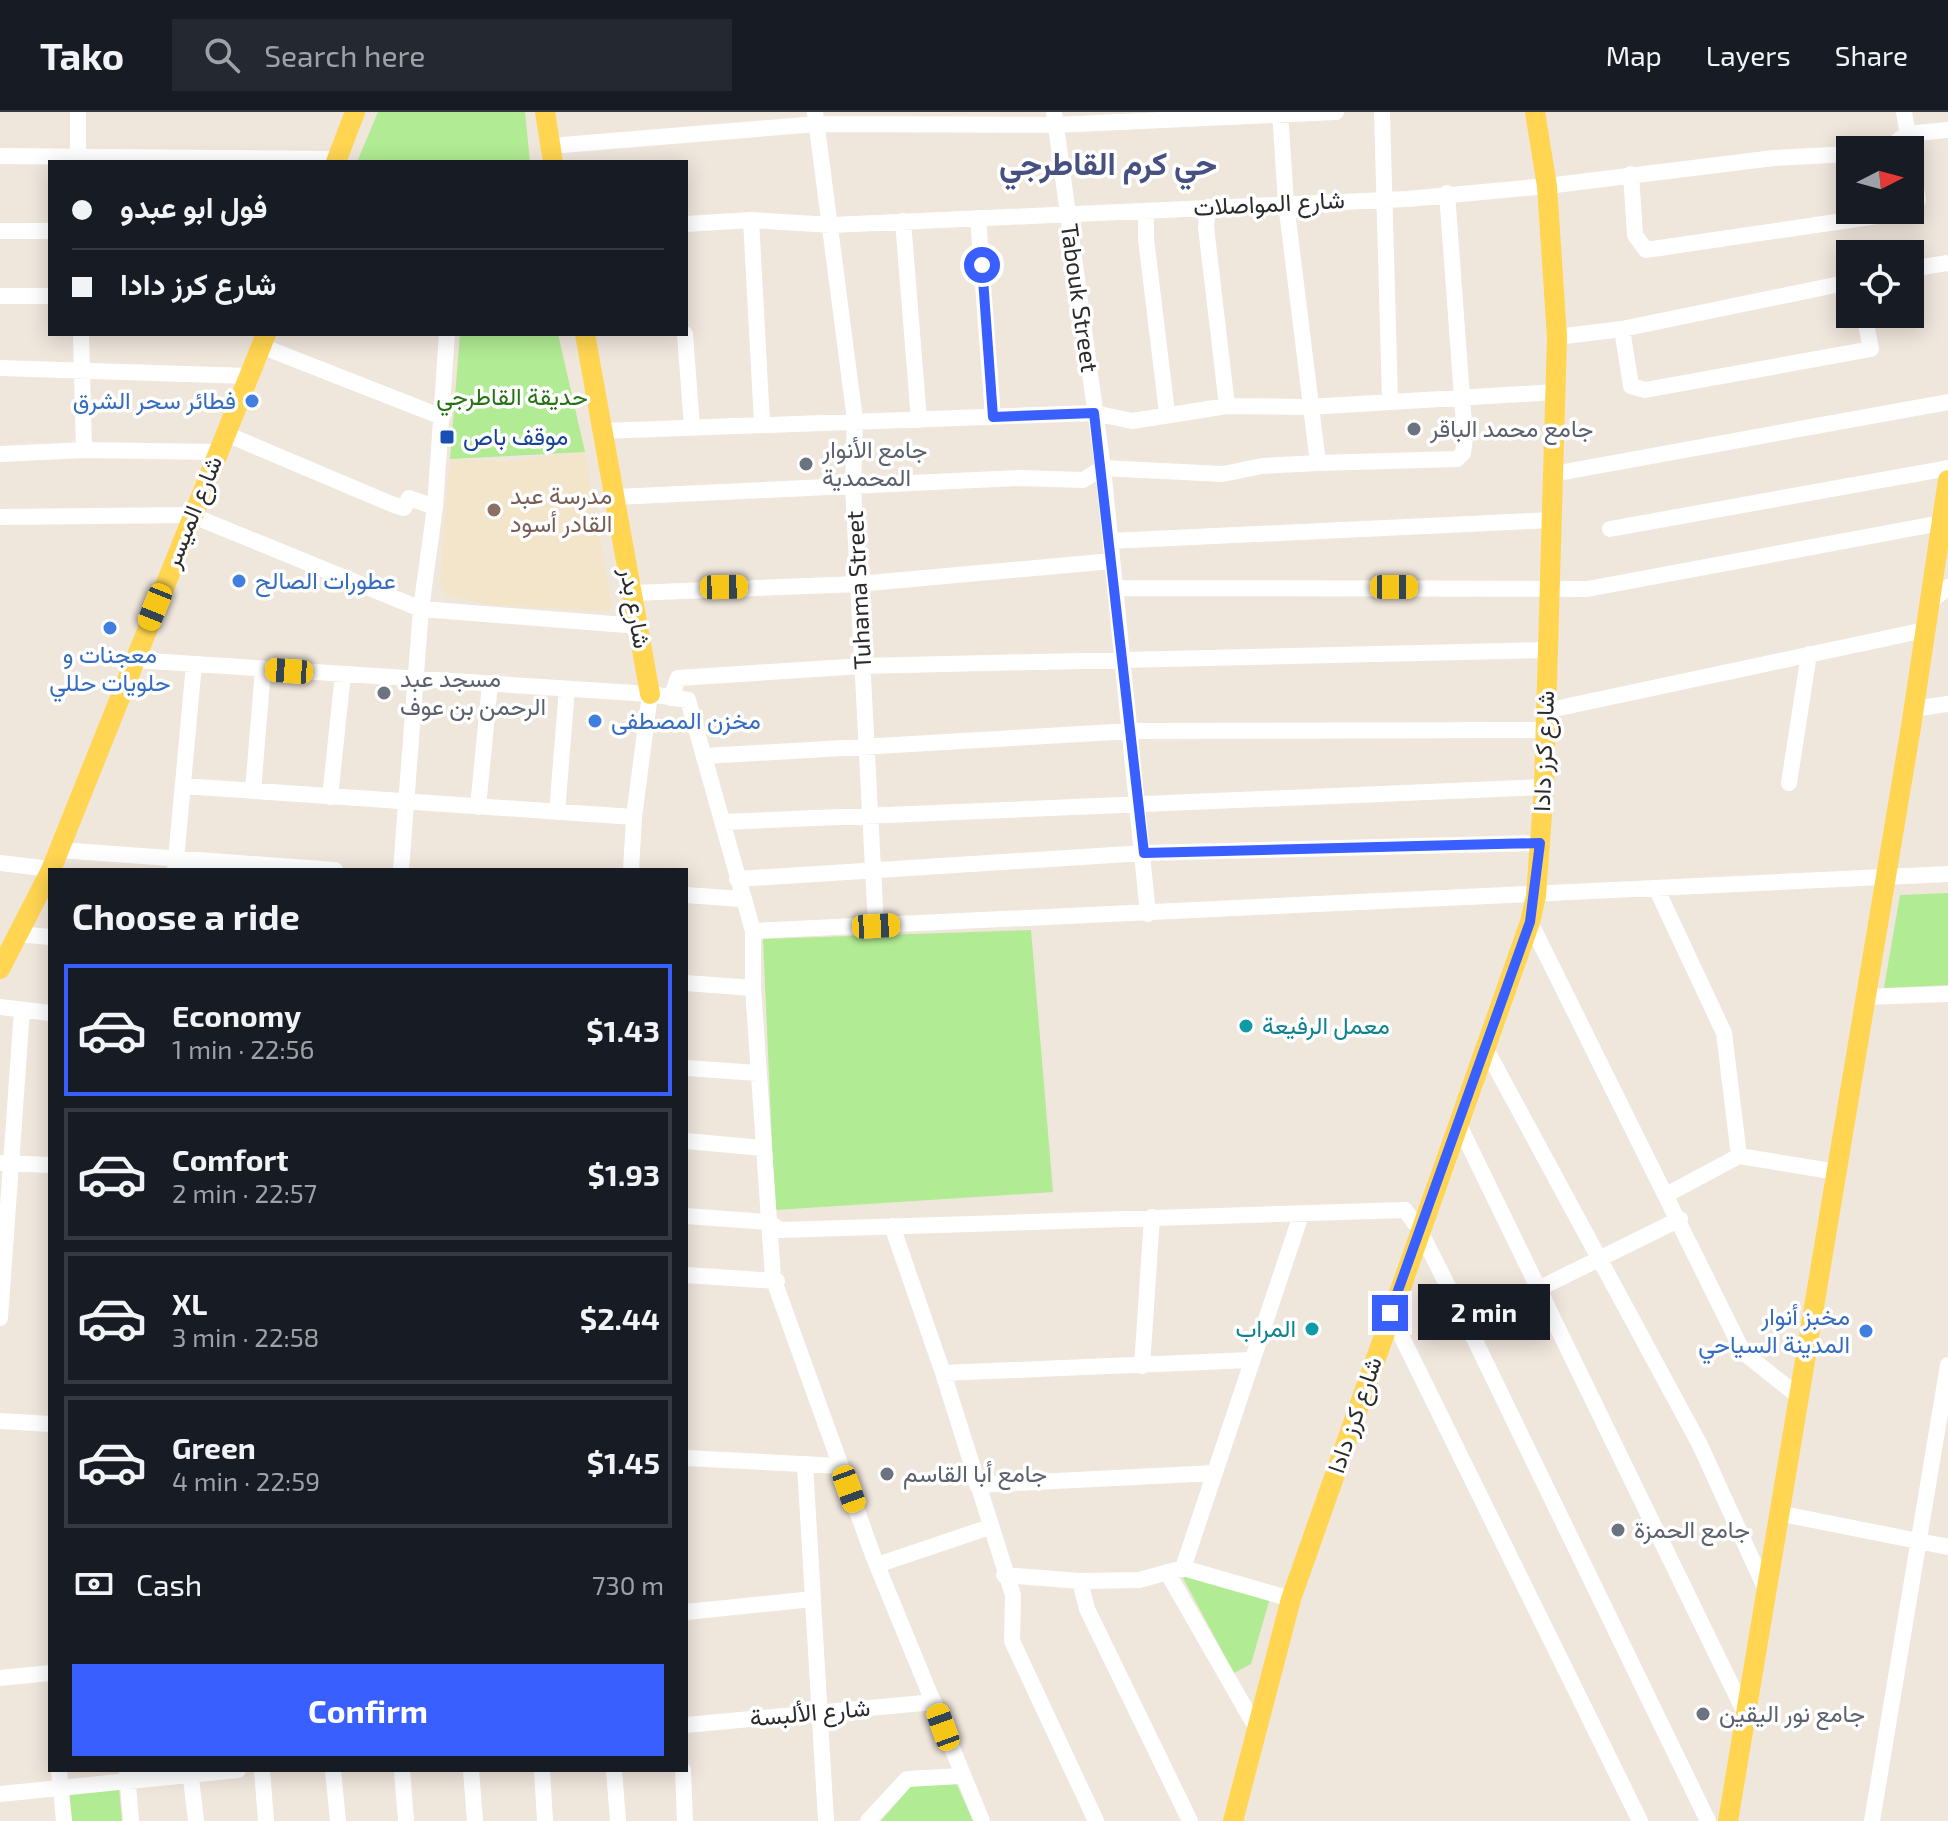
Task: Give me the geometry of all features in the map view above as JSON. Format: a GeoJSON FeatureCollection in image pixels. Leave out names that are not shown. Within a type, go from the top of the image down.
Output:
{"type":"FeatureCollection","features":[{"type":"Feature","properties":{"kind":"main road"},"geometry":{"type":"LineString","coordinates":[[336,160],[355,112]]}},
{"type":"Feature","properties":{"kind":"main road"},"geometry":{"type":"LineString","coordinates":[[545,112],[552,154]]}},
{"type":"Feature","properties":{"kind":"main road","name":"شارع كرز دادا"},"geometry":{"type":"LineString","coordinates":[[1233,1821],[1291,1599],[1419,1229],[1486,1049],[1536,896],[1544,787],[1557,337],[1547,186],[1535,112]]}},
{"type":"Feature","properties":{"kind":"main road","name":"شارع بدر"},"geometry":{"type":"LineString","coordinates":[[585,336],[650,694]]}},
{"type":"Feature","properties":{"kind":"main road","name":"شارع الميسر"},"geometry":{"type":"LineString","coordinates":[[53,865],[191,515],[264,340]]}},
{"type":"Feature","properties":{"kind":"main road"},"geometry":{"type":"LineString","coordinates":[[1728,1821],[1913,709],[1948,480]]}},
{"type":"Feature","properties":{"kind":"main road","name":"شارع الميسر"},"geometry":{"type":"LineString","coordinates":[[0,969],[48,875]]}},
{"type":"Feature","properties":{"kind":"street"},"geometry":{"type":"LineString","coordinates":[[78,112],[78,159]]}},
{"type":"Feature","properties":{"kind":"street"},"geometry":{"type":"LineString","coordinates":[[552,154],[816,118],[1055,118],[1336,112]]}},
{"type":"Feature","properties":{"kind":"street"},"geometry":{"type":"LineString","coordinates":[[1382,112],[1390,400]]}},
{"type":"Feature","properties":{"kind":"street"},"geometry":{"type":"LineString","coordinates":[[1904,112],[1908,136]]}},
{"type":"Feature","properties":{"kind":"street"},"geometry":{"type":"LineString","coordinates":[[1280,114],[1286,203],[1318,463]]}},
{"type":"Feature","properties":{"kind":"street","name":"Tuhama Street"},"geometry":{"type":"LineString","coordinates":[[816,118],[855,420],[853,486],[876,926]]}},
{"type":"Feature","properties":{"kind":"street","name":"Tabouk Street"},"geometry":{"type":"LineString","coordinates":[[1055,118],[1103,468],[1132,731],[1148,914]]}},
{"type":"Feature","properties":{"kind":"street"},"geometry":{"type":"LineString","coordinates":[[1924,139],[1948,130]]}},
{"type":"Feature","properties":{"kind":"street","name":"شارع المواصلات"},"geometry":{"type":"LineString","coordinates":[[688,224],[751,220],[832,225],[1382,197],[1407,199],[1836,155]]}},
{"type":"Feature","properties":{"kind":"street"},"geometry":{"type":"LineString","coordinates":[[0,156],[207,160]]}},
{"type":"Feature","properties":{"kind":"street"},"geometry":{"type":"LineString","coordinates":[[1631,174],[1635,235],[1646,250],[1836,222]]}},
{"type":"Feature","properties":{"kind":"street"},"geometry":{"type":"LineString","coordinates":[[616,497],[890,487],[1020,478],[1083,480],[1103,468],[1223,474],[1262,466],[1457,459],[1466,447],[1447,193]]}},
{"type":"Feature","properties":{"kind":"street"},"geometry":{"type":"LineString","coordinates":[[1208,207],[1206,227],[1227,406]]}},
{"type":"Feature","properties":{"kind":"street"},"geometry":{"type":"LineString","coordinates":[[1146,211],[1146,239],[1167,413]]}},
{"type":"Feature","properties":{"kind":"street"},"geometry":{"type":"LineString","coordinates":[[978,218],[993,417]]}},
{"type":"Feature","properties":{"kind":"street"},"geometry":{"type":"LineString","coordinates":[[751,220],[762,423]]}},
{"type":"Feature","properties":{"kind":"street"},"geometry":{"type":"LineString","coordinates":[[903,221],[919,420]]}},
{"type":"Feature","properties":{"kind":"street"},"geometry":{"type":"LineString","coordinates":[[0,231],[48,231]]}},
{"type":"Feature","properties":{"kind":"street"},"geometry":{"type":"LineString","coordinates":[[1924,267],[1948,263]]}},
{"type":"Feature","properties":{"kind":"street"},"geometry":{"type":"LineString","coordinates":[[1557,337],[1622,329],[1836,285]]}},
{"type":"Feature","properties":{"kind":"street"},"geometry":{"type":"LineString","coordinates":[[0,296],[48,296]]}},
{"type":"Feature","properties":{"kind":"street"},"geometry":{"type":"LineString","coordinates":[[1622,329],[1631,386],[1645,390],[1871,349],[1867,328]]}},
{"type":"Feature","properties":{"kind":"street"},"geometry":{"type":"LineString","coordinates":[[81,336],[84,450]]}},
{"type":"Feature","properties":{"kind":"street"},"geometry":{"type":"LineString","coordinates":[[401,868],[421,609],[435,507],[442,417],[443,336]]}},
{"type":"Feature","properties":{"kind":"street"},"geometry":{"type":"LineString","coordinates":[[685,336],[692,427]]}},
{"type":"Feature","properties":{"kind":"street"},"geometry":{"type":"LineString","coordinates":[[264,340],[442,417]]}},
{"type":"Feature","properties":{"kind":"street"},"geometry":{"type":"LineString","coordinates":[[0,368],[248,376]]}},
{"type":"Feature","properties":{"kind":"street"},"geometry":{"type":"LineString","coordinates":[[603,431],[1094,413],[1124,421],[1227,406],[1309,407],[1555,392]]}},
{"type":"Feature","properties":{"kind":"street"},"geometry":{"type":"LineString","coordinates":[[1553,474],[1948,402]]}},
{"type":"Feature","properties":{"kind":"street"},"geometry":{"type":"LineString","coordinates":[[0,454],[222,443],[394,505],[404,508],[409,498],[435,507]]}},
{"type":"Feature","properties":{"kind":"street"},"geometry":{"type":"LineString","coordinates":[[1610,529],[1948,468]]}},
{"type":"Feature","properties":{"kind":"street"},"geometry":{"type":"LineString","coordinates":[[0,517],[191,515],[421,609],[639,626]]}},
{"type":"Feature","properties":{"kind":"street"},"geometry":{"type":"LineString","coordinates":[[1110,541],[1552,520]]}},
{"type":"Feature","properties":{"kind":"street"},"geometry":{"type":"LineString","coordinates":[[1115,588],[1587,589],[1941,523]]}},
{"type":"Feature","properties":{"kind":"street"},"geometry":{"type":"LineString","coordinates":[[633,593],[858,584],[1112,561]]}},
{"type":"Feature","properties":{"kind":"street"},"geometry":{"type":"LineString","coordinates":[[1929,603],[1948,587]]}},
{"type":"Feature","properties":{"kind":"street"},"geometry":{"type":"LineString","coordinates":[[705,756],[1132,731],[1545,720],[1809,654],[1925,630]]}},
{"type":"Feature","properties":{"kind":"street"},"geometry":{"type":"LineString","coordinates":[[671,698],[678,678],[862,666],[1548,650]]}},
{"type":"Feature","properties":{"kind":"street"},"geometry":{"type":"LineString","coordinates":[[1789,783],[1809,654]]}},
{"type":"Feature","properties":{"kind":"street"},"geometry":{"type":"LineString","coordinates":[[134,660],[650,694],[688,700],[723,822],[741,899],[753,931],[753,988],[773,1278],[777,1281],[877,1565],[982,1821]]}},
{"type":"Feature","properties":{"kind":"street"},"geometry":{"type":"LineString","coordinates":[[175,864],[194,664]]}},
{"type":"Feature","properties":{"kind":"street"},"geometry":{"type":"LineString","coordinates":[[253,791],[263,669]]}},
{"type":"Feature","properties":{"kind":"street"},"geometry":{"type":"LineString","coordinates":[[330,797],[343,674]]}},
{"type":"Feature","properties":{"kind":"street"},"geometry":{"type":"LineString","coordinates":[[478,807],[490,684]]}},
{"type":"Feature","properties":{"kind":"street"},"geometry":{"type":"LineString","coordinates":[[557,812],[567,689]]}},
{"type":"Feature","properties":{"kind":"street"},"geometry":{"type":"LineString","coordinates":[[631,868],[634,817],[650,694]]}},
{"type":"Feature","properties":{"kind":"street"},"geometry":{"type":"LineString","coordinates":[[1913,709],[1948,704]]}},
{"type":"Feature","properties":{"kind":"street"},"geometry":{"type":"LineString","coordinates":[[183,786],[634,817]]}},
{"type":"Feature","properties":{"kind":"street"},"geometry":{"type":"LineString","coordinates":[[723,822],[1544,787]]}},
{"type":"Feature","properties":{"kind":"street"},"geometry":{"type":"LineString","coordinates":[[737,879],[1144,853],[1540,843]]}},
{"type":"Feature","properties":{"kind":"street"},"geometry":{"type":"LineString","coordinates":[[0,863],[282,868]]}},
{"type":"Feature","properties":{"kind":"street"},"geometry":{"type":"LineString","coordinates":[[753,931],[1948,874]]}},
{"type":"Feature","properties":{"kind":"street"},"geometry":{"type":"LineString","coordinates":[[1657,890],[1724,1033],[1739,1156]]}},
{"type":"Feature","properties":{"kind":"street"},"geometry":{"type":"LineString","coordinates":[[688,895],[741,899]]}},
{"type":"Feature","properties":{"kind":"street"},"geometry":{"type":"LineString","coordinates":[[1530,922],[1680,1219],[1743,1352],[1797,1395]]}},
{"type":"Feature","properties":{"kind":"street"},"geometry":{"type":"LineString","coordinates":[[18,934],[48,937]]}},
{"type":"Feature","properties":{"kind":"street"},"geometry":{"type":"LineString","coordinates":[[688,983],[753,988]]}},
{"type":"Feature","properties":{"kind":"street"},"geometry":{"type":"LineString","coordinates":[[1865,997],[1948,994]]}},
{"type":"Feature","properties":{"kind":"street"},"geometry":{"type":"LineString","coordinates":[[0,1007],[48,1013]]}},
{"type":"Feature","properties":{"kind":"street"},"geometry":{"type":"LineString","coordinates":[[0,1318],[6,1164],[22,1010]]}},
{"type":"Feature","properties":{"kind":"street"},"geometry":{"type":"LineString","coordinates":[[1486,1049],[1700,1445],[1766,1590]]}},
{"type":"Feature","properties":{"kind":"street"},"geometry":{"type":"LineString","coordinates":[[688,1068],[758,1073]]}},
{"type":"Feature","properties":{"kind":"street"},"geometry":{"type":"LineString","coordinates":[[1458,1123],[1744,1711]]}},
{"type":"Feature","properties":{"kind":"street"},"geometry":{"type":"LineString","coordinates":[[688,1141],[763,1148]]}},
{"type":"Feature","properties":{"kind":"street"},"geometry":{"type":"LineString","coordinates":[[1666,1195],[1739,1156],[1837,1172]]}},
{"type":"Feature","properties":{"kind":"street"},"geometry":{"type":"LineString","coordinates":[[6,1164],[48,1165]]}},
{"type":"Feature","properties":{"kind":"street"},"geometry":{"type":"LineString","coordinates":[[688,1216],[768,1222],[780,1230],[1405,1210],[1419,1229],[1467,1324],[1708,1821]]}},
{"type":"Feature","properties":{"kind":"street"},"geometry":{"type":"LineString","coordinates":[[1257,1729],[1175,1570],[1214,1473],[1301,1215]]}},
{"type":"Feature","properties":{"kind":"street"},"geometry":{"type":"LineString","coordinates":[[1142,1366],[1152,1217]]}},
{"type":"Feature","properties":{"kind":"street"},"geometry":{"type":"LineString","coordinates":[[1467,1324],[1680,1219]]}},
{"type":"Feature","properties":{"kind":"street"},"geometry":{"type":"LineString","coordinates":[[892,1226],[943,1373],[1004,1575],[1013,1595],[1012,1641],[1096,1821]]}},
{"type":"Feature","properties":{"kind":"street"},"geometry":{"type":"LineString","coordinates":[[688,1275],[777,1281]]}},
{"type":"Feature","properties":{"kind":"street"},"geometry":{"type":"LineString","coordinates":[[1390,1313],[1640,1821]]}},
{"type":"Feature","properties":{"kind":"street"},"geometry":{"type":"LineString","coordinates":[[943,1373],[1251,1360]]}},
{"type":"Feature","properties":{"kind":"street"},"geometry":{"type":"LineString","coordinates":[[1872,1821],[1920,1543],[1942,1441],[1948,1365]]}},
{"type":"Feature","properties":{"kind":"street"},"geometry":{"type":"LineString","coordinates":[[0,1421],[48,1424]]}},
{"type":"Feature","properties":{"kind":"street"},"geometry":{"type":"LineString","coordinates":[[688,1458],[841,1466]]}},
{"type":"Feature","properties":{"kind":"street"},"geometry":{"type":"LineString","coordinates":[[805,1464],[826,1821]]}},
{"type":"Feature","properties":{"kind":"street"},"geometry":{"type":"LineString","coordinates":[[977,1485],[1214,1473]]}},
{"type":"Feature","properties":{"kind":"street"},"geometry":{"type":"LineString","coordinates":[[1778,1513],[1948,1547]]}},
{"type":"Feature","properties":{"kind":"street"},"geometry":{"type":"LineString","coordinates":[[877,1565],[990,1527]]}},
{"type":"Feature","properties":{"kind":"street"},"geometry":{"type":"LineString","coordinates":[[1004,1575],[1080,1581],[1139,1580],[1175,1570],[1291,1599]]}},
{"type":"Feature","properties":{"kind":"street"},"geometry":{"type":"LineString","coordinates":[[1080,1581],[1087,1609],[1190,1821]]}},
{"type":"Feature","properties":{"kind":"street"},"geometry":{"type":"LineString","coordinates":[[688,1612],[813,1599]]}},
{"type":"Feature","properties":{"kind":"street"},"geometry":{"type":"LineString","coordinates":[[0,1678],[48,1673]]}},
{"type":"Feature","properties":{"kind":"street","name":"شارع الألبسة"},"geometry":{"type":"LineString","coordinates":[[688,1725],[934,1702]]}},
{"type":"Feature","properties":{"kind":"street"},"geometry":{"type":"LineString","coordinates":[[59,1772],[64,1821]]}},
{"type":"Feature","properties":{"kind":"street"},"geometry":{"type":"LineString","coordinates":[[0,1794],[60,1788],[127,1776],[191,1772],[196,1821]]}},
{"type":"Feature","properties":{"kind":"street"},"geometry":{"type":"LineString","coordinates":[[262,1772],[266,1821]]}},
{"type":"Feature","properties":{"kind":"street"},"geometry":{"type":"LineString","coordinates":[[333,1772],[338,1821]]}},
{"type":"Feature","properties":{"kind":"street"},"geometry":{"type":"LineString","coordinates":[[402,1772],[406,1821]]}},
{"type":"Feature","properties":{"kind":"street"},"geometry":{"type":"LineString","coordinates":[[471,1772],[475,1821]]}},
{"type":"Feature","properties":{"kind":"street"},"geometry":{"type":"LineString","coordinates":[[542,1772],[545,1821]]}},
{"type":"Feature","properties":{"kind":"street"},"geometry":{"type":"LineString","coordinates":[[614,1772],[618,1821]]}},
{"type":"Feature","properties":{"kind":"street"},"geometry":{"type":"LineString","coordinates":[[683,1772],[685,1821]]}},
{"type":"Feature","properties":{"kind":"street"},"geometry":{"type":"LineString","coordinates":[[127,1776],[131,1821]]}},
{"type":"Feature","properties":{"kind":"street"},"geometry":{"type":"LineString","coordinates":[[868,1821],[907,1779],[961,1776]]}},
{"type":"Feature","properties":{"kind":"shaded area"},"geometry":{"type":"Polygon","coordinates":[[[585,452],[612,607],[609,611],[495,605],[447,596],[440,585],[450,459],[506,461],[585,452]]]}},
{"type":"Feature","properties":{"kind":"green space"},"geometry":{"type":"Polygon","coordinates":[[[378,112],[525,112],[530,160],[358,160],[378,112]]]}},
{"type":"Feature","properties":{"kind":"green space","name":"حديقة القاطرجي"},"geometry":{"type":"Polygon","coordinates":[[[460,336],[558,336],[585,452],[450,459],[460,336]]]}},
{"type":"Feature","properties":{"kind":"green space"},"geometry":{"type":"Polygon","coordinates":[[[1948,893],[1948,985],[1884,988],[1900,895],[1948,893]]]}},
{"type":"Feature","properties":{"kind":"green space"},"geometry":{"type":"Polygon","coordinates":[[[1031,930],[1053,1192],[775,1210],[763,939],[1031,930]]]}},
{"type":"Feature","properties":{"kind":"green space"},"geometry":{"type":"Polygon","coordinates":[[[1191,1574],[1270,1598],[1251,1664],[1234,1673],[1183,1578],[1191,1574]]]}},
{"type":"Feature","properties":{"kind":"green space"},"geometry":{"type":"Polygon","coordinates":[[[961,1776],[957,1785],[973,1821],[881,1821],[912,1785],[961,1776]]]}},
{"type":"Feature","properties":{"kind":"green space"},"geometry":{"type":"Polygon","coordinates":[[[119,1789],[122,1821],[72,1821],[68,1792],[119,1789]]]}},
{"type":"Feature","properties":{"kind":"place","name":"فطائر سحر الشرق"},"geometry":{"type":"Point","coordinates":[252,401]}},
{"type":"Feature","properties":{"kind":"place","name":"جامع محمد الباقر"},"geometry":{"type":"Point","coordinates":[1414,429]}},
{"type":"Feature","properties":{"kind":"place","name":"موقف باص"},"geometry":{"type":"Point","coordinates":[447,437]}},
{"type":"Feature","properties":{"kind":"place","name":"جامع الأنوار المحمدية"},"geometry":{"type":"Point","coordinates":[806,464]}},
{"type":"Feature","properties":{"kind":"place","name":"مدرسة عبد القادر أسود"},"geometry":{"type":"Point","coordinates":[494,510]}},
{"type":"Feature","properties":{"kind":"place","name":"عطورات الصالح"},"geometry":{"type":"Point","coordinates":[239,581]}},
{"type":"Feature","properties":{"kind":"place","name":"معجنات و حلويات حللي"},"geometry":{"type":"Point","coordinates":[110,628]}},
{"type":"Feature","properties":{"kind":"place","name":"مسجد عبد الرحمن بن عوف"},"geometry":{"type":"Point","coordinates":[384,693]}},
{"type":"Feature","properties":{"kind":"place","name":"مخزن المصطفى"},"geometry":{"type":"Point","coordinates":[595,721]}},
{"type":"Feature","properties":{"kind":"place","name":"معمل الرفيعة"},"geometry":{"type":"Point","coordinates":[1246,1026]}},
{"type":"Feature","properties":{"kind":"place","name":"المراب"},"geometry":{"type":"Point","coordinates":[1312,1329]}},
{"type":"Feature","properties":{"kind":"place","name":"مخبز أنوار المدينة السياحي"},"geometry":{"type":"Point","coordinates":[1866,1331]}},
{"type":"Feature","properties":{"kind":"place","name":"جامع أبا القاسم"},"geometry":{"type":"Point","coordinates":[887,1474]}},
{"type":"Feature","properties":{"kind":"place","name":"جامع الحمزة"},"geometry":{"type":"Point","coordinates":[1618,1530]}},
{"type":"Feature","properties":{"kind":"place","name":"جامع نور اليقين"},"geometry":{"type":"Point","coordinates":[1703,1714]}},
{"type":"Feature","properties":{"kind":"district","name":"حي كرم القاطرجي"},"geometry":{"type":"Point","coordinates":[1108,164]}},
{"type":"Feature","properties":{"kind":"route"},"geometry":{"type":"LineString","coordinates":[[982,265],[993,417],[1094,413],[1103,468],[1144,853],[1540,843],[1536,896],[1530,922],[1390,1313]]}}]}
